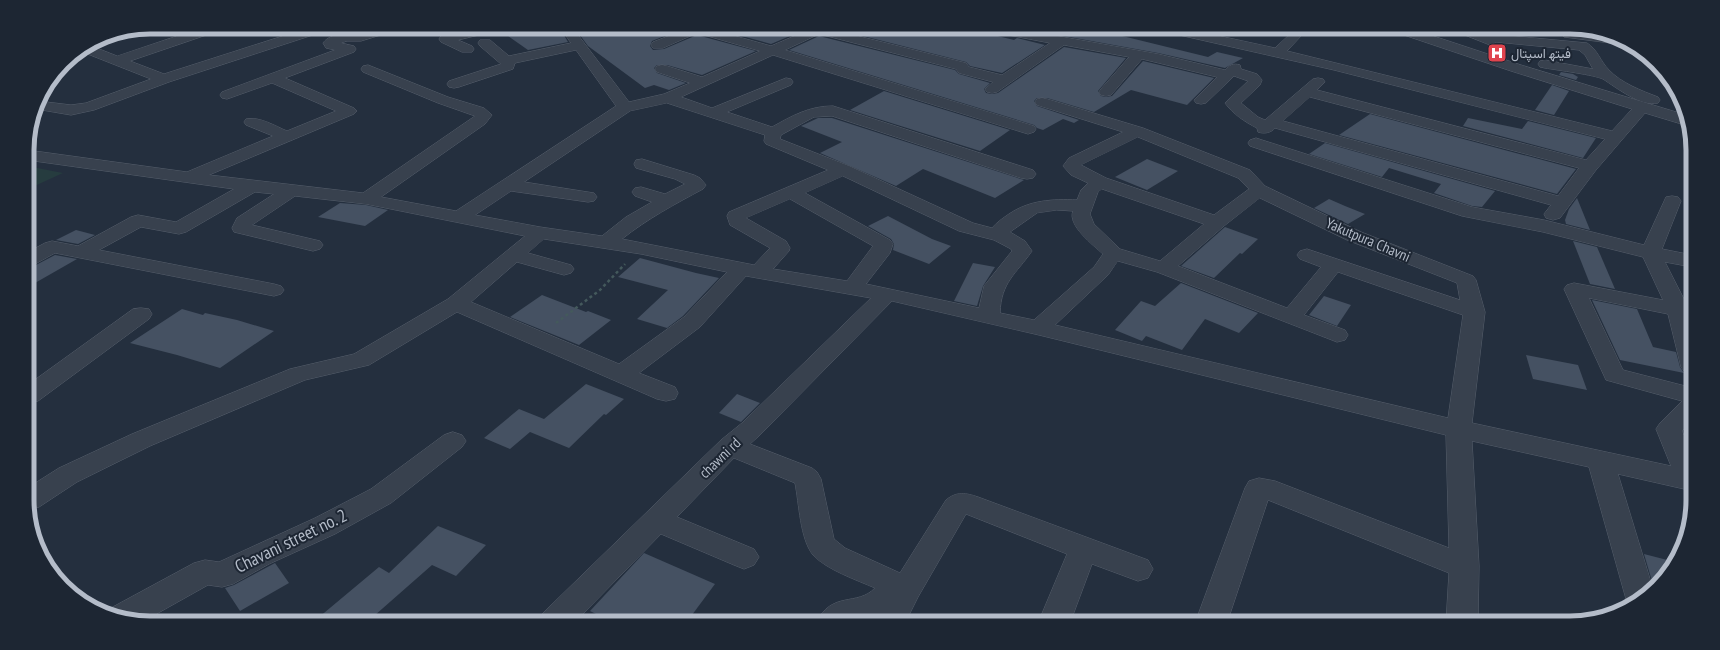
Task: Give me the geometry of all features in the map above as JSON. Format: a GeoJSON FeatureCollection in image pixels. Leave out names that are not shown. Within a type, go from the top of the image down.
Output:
{"type":"FeatureCollection","features":[{"type":"Feature","properties":{"kind":"street"},"geometry":{"type":"LineString","coordinates":[[116,61],[196,34]]}},
{"type":"Feature","properties":{"kind":"street"},"geometry":{"type":"LineString","coordinates":[[43,106],[78,110],[303,34]]}},
{"type":"Feature","properties":{"kind":"street"},"geometry":{"type":"LineString","coordinates":[[227,95],[349,49],[331,45],[331,42],[346,37],[361,37],[371,34]]}},
{"type":"Feature","properties":{"kind":"street"},"geometry":{"type":"LineString","coordinates":[[444,100],[467,90],[448,82],[508,66],[509,64],[477,34],[446,39],[467,49]]}},
{"type":"Feature","properties":{"kind":"street"},"geometry":{"type":"LineString","coordinates":[[571,34],[626,107]]}},
{"type":"Feature","properties":{"kind":"street"},"geometry":{"type":"LineString","coordinates":[[658,45],[681,34]]}},
{"type":"Feature","properties":{"kind":"street"},"geometry":{"type":"LineString","coordinates":[[714,34],[1028,129]]}},
{"type":"Feature","properties":{"kind":"street"},"geometry":{"type":"LineString","coordinates":[[458,218],[626,107],[668,98],[773,51],[805,34]]}},
{"type":"Feature","properties":{"kind":"street"},"geometry":{"type":"LineString","coordinates":[[839,34],[960,66],[964,70],[1004,80]]}},
{"type":"Feature","properties":{"kind":"street"},"geometry":{"type":"LineString","coordinates":[[1025,34],[1138,54],[1163,54],[1242,63],[1277,54],[1335,66],[1616,137]]}},
{"type":"Feature","properties":{"kind":"street"},"geometry":{"type":"LineString","coordinates":[[1041,37],[1046,34]]}},
{"type":"Feature","properties":{"kind":"street"},"geometry":{"type":"LineString","coordinates":[[1189,34],[1242,63],[1255,82],[1233,104],[1264,131],[1469,212],[1544,226],[1652,253],[1686,260]]}},
{"type":"Feature","properties":{"kind":"street"},"geometry":{"type":"LineString","coordinates":[[1277,54],[1294,34]]}},
{"type":"Feature","properties":{"kind":"street"},"geometry":{"type":"LineString","coordinates":[[1414,34],[1641,108],[1682,119]]}},
{"type":"Feature","properties":{"kind":"street"},"geometry":{"type":"LineString","coordinates":[[1472,34],[1518,53]]}},
{"type":"Feature","properties":{"kind":"street"},"geometry":{"type":"LineString","coordinates":[[1476,36],[1582,46],[1588,50],[1605,75]]}},
{"type":"Feature","properties":{"kind":"street"},"geometry":{"type":"LineString","coordinates":[[992,89],[1061,41]]}},
{"type":"Feature","properties":{"kind":"street"},"geometry":{"type":"LineString","coordinates":[[506,61],[580,45]]}},
{"type":"Feature","properties":{"kind":"street"},"geometry":{"type":"LineString","coordinates":[[91,51],[164,80]]}},
{"type":"Feature","properties":{"kind":"street"},"geometry":{"type":"LineString","coordinates":[[1106,92],[1138,54]]}},
{"type":"Feature","properties":{"kind":"street"},"geometry":{"type":"LineString","coordinates":[[1532,59],[1559,68],[1605,75],[1644,96],[1677,106]]}},
{"type":"Feature","properties":{"kind":"street"},"geometry":{"type":"LineString","coordinates":[[1201,100],[1242,63]]}},
{"type":"Feature","properties":{"kind":"street"},"geometry":{"type":"LineString","coordinates":[[1264,131],[1335,66]]}},
{"type":"Feature","properties":{"kind":"street"},"geometry":{"type":"LineString","coordinates":[[366,199],[479,121],[484,115],[479,111],[444,100],[368,69]]}},
{"type":"Feature","properties":{"kind":"street"},"geometry":{"type":"LineString","coordinates":[[662,69],[702,82]]}},
{"type":"Feature","properties":{"kind":"street"},"geometry":{"type":"LineString","coordinates":[[188,178],[349,111],[273,78]]}},
{"type":"Feature","properties":{"kind":"street"},"geometry":{"type":"LineString","coordinates":[[712,113],[786,82]]}},
{"type":"Feature","properties":{"kind":"street"},"geometry":{"type":"LineString","coordinates":[[1308,92],[1590,166]]}},
{"type":"Feature","properties":{"kind":"street"},"geometry":{"type":"LineString","coordinates":[[668,98],[773,134],[810,112],[833,110],[1027,174]]}},
{"type":"Feature","properties":{"kind":"street","name":"Yakutpura Chavni"},"geometry":{"type":"LineString","coordinates":[[1042,102],[1137,131],[1244,174],[1259,190],[1354,236],[1466,280],[1474,312],[1459,429],[1464,566],[1462,616]]}},
{"type":"Feature","properties":{"kind":"street"},"geometry":{"type":"LineString","coordinates":[[1544,226],[1590,166],[1641,108]]}},
{"type":"Feature","properties":{"kind":"street"},"geometry":{"type":"LineString","coordinates":[[252,122],[286,136]]}},
{"type":"Feature","properties":{"kind":"street"},"geometry":{"type":"LineString","coordinates":[[1137,131],[1073,164],[1072,166],[1074,169],[1100,182],[1217,222]]}},
{"type":"Feature","properties":{"kind":"street"},"geometry":{"type":"LineString","coordinates":[[1264,131],[1561,202]]}},
{"type":"Feature","properties":{"kind":"street"},"geometry":{"type":"LineString","coordinates":[[773,134],[772,142],[843,170],[966,227],[1001,236],[1018,245],[1022,251],[1014,263],[995,283],[989,299],[989,317]]}},
{"type":"Feature","properties":{"kind":"street"},"geometry":{"type":"LineString","coordinates":[[34,156],[188,178],[366,199],[540,233],[641,248],[751,270],[887,294],[1039,328],[1459,429],[1601,462],[1686,480]]}},
{"type":"Feature","properties":{"kind":"street"},"geometry":{"type":"LineString","coordinates":[[606,243],[633,221],[666,201],[697,185],[697,183],[686,178],[642,164]]}},
{"type":"Feature","properties":{"kind":"street"},"geometry":{"type":"LineString","coordinates":[[622,374],[692,322],[751,270],[779,251],[779,245],[737,221],[736,216],[843,170]]}},
{"type":"Feature","properties":{"kind":"street"},"geometry":{"type":"LineString","coordinates":[[1100,182],[1090,190],[1081,214],[1082,221],[1087,228],[1113,253],[1164,268],[1337,334]]}},
{"type":"Feature","properties":{"kind":"street"},"geometry":{"type":"LineString","coordinates":[[507,185],[588,198]]}},
{"type":"Feature","properties":{"kind":"street"},"geometry":{"type":"LineString","coordinates":[[80,253],[138,221],[179,228],[252,186]]}},
{"type":"Feature","properties":{"kind":"street"},"geometry":{"type":"LineString","coordinates":[[292,190],[244,222],[241,228],[313,245]]}},
{"type":"Feature","properties":{"kind":"street"},"geometry":{"type":"LineString","coordinates":[[1164,268],[1217,222],[1259,190]]}},
{"type":"Feature","properties":{"kind":"street"},"geometry":{"type":"LineString","coordinates":[[641,192],[666,201]]}},
{"type":"Feature","properties":{"kind":"street"},"geometry":{"type":"LineString","coordinates":[[791,192],[883,244],[880,253],[852,288]]}},
{"type":"Feature","properties":{"kind":"street"},"geometry":{"type":"LineString","coordinates":[[1672,201],[1652,253],[1678,309],[1686,340]]}},
{"type":"Feature","properties":{"kind":"street"},"geometry":{"type":"LineString","coordinates":[[1001,236],[1000,230],[1018,215],[1033,207],[1047,204],[1084,206]]}},
{"type":"Feature","properties":{"kind":"street"},"geometry":{"type":"LineString","coordinates":[[34,497],[68,475],[155,434],[298,374],[361,360],[456,304],[540,233]]}},
{"type":"Feature","properties":{"kind":"street"},"geometry":{"type":"LineString","coordinates":[[34,257],[52,247],[274,290]]}},
{"type":"Feature","properties":{"kind":"street"},"geometry":{"type":"LineString","coordinates":[[1039,328],[1101,271],[1113,253]]}},
{"type":"Feature","properties":{"kind":"street"},"geometry":{"type":"LineString","coordinates":[[513,255],[564,269]]}},
{"type":"Feature","properties":{"kind":"street"},"geometry":{"type":"LineString","coordinates":[[1307,255],[1474,312]]}},
{"type":"Feature","properties":{"kind":"street"},"geometry":{"type":"LineString","coordinates":[[1291,317],[1334,264]]}},
{"type":"Feature","properties":{"kind":"street"},"geometry":{"type":"LineString","coordinates":[[1678,309],[1574,289],[1614,375],[1686,394]]}},
{"type":"Feature","properties":{"kind":"street","name":"chawni rd"},"geometry":{"type":"LineString","coordinates":[[561,616],[730,446],[751,429],[887,294]]}},
{"type":"Feature","properties":{"kind":"street"},"geometry":{"type":"LineString","coordinates":[[456,304],[666,393]]}},
{"type":"Feature","properties":{"kind":"street"},"geometry":{"type":"LineString","coordinates":[[34,391],[141,314]]}},
{"type":"Feature","properties":{"kind":"street"},"geometry":{"type":"LineString","coordinates":[[1686,412],[1669,429],[1686,467]]}},
{"type":"Feature","properties":{"kind":"street","name":"Chavani street no. 2"},"geometry":{"type":"LineString","coordinates":[[128,614],[205,572],[222,575],[259,556],[325,526],[381,496],[453,441]]}},
{"type":"Feature","properties":{"kind":"street"},"geometry":{"type":"LineString","coordinates":[[730,446],[803,475],[808,480],[818,534],[823,546],[835,556],[901,586]]}},
{"type":"Feature","properties":{"kind":"street"},"geometry":{"type":"LineString","coordinates":[[1601,462],[1639,593]]}},
{"type":"Feature","properties":{"kind":"street"},"geometry":{"type":"LineString","coordinates":[[1213,616],[1259,488],[1265,488],[1464,566]]}},
{"type":"Feature","properties":{"kind":"street"},"geometry":{"type":"LineString","coordinates":[[839,616],[846,611],[860,610],[878,605],[901,586],[960,503],[968,504],[1138,569]]}},
{"type":"Feature","properties":{"kind":"street"},"geometry":{"type":"LineString","coordinates":[[657,520],[744,557]]}},
{"type":"Feature","properties":{"kind":"street"},"geometry":{"type":"LineString","coordinates":[[1057,616],[1084,548]]}},
{"type":"Feature","properties":{"kind":"street"},"geometry":{"type":"LineString","coordinates":[[891,616],[901,586]]}},
{"type":"Feature","properties":{"kind":"path"},"geometry":{"type":"LineString","coordinates":[[536,338],[600,290],[641,248]]}},
{"type":"Feature","properties":{"kind":"green space"},"geometry":{"type":"Polygon","coordinates":[[[34,167],[63,173],[34,186],[34,167]]]}},
{"type":"Feature","properties":{"kind":"building"},"geometry":{"type":"Polygon","coordinates":[[[505,34],[563,34],[568,42],[528,50],[505,34]]]}},
{"type":"Feature","properties":{"kind":"building"},"geometry":{"type":"Polygon","coordinates":[[[579,34],[670,34],[652,41],[650,46],[653,50],[664,49],[697,35],[756,51],[702,75],[667,65],[657,65],[654,68],[657,73],[686,83],[669,90],[654,85],[645,88],[588,46],[579,34]]]}},
{"type":"Feature","properties":{"kind":"building"},"geometry":{"type":"Polygon","coordinates":[[[735,34],[795,34],[771,44],[735,34]]]}},
{"type":"Feature","properties":{"kind":"building"},"geometry":{"type":"Polygon","coordinates":[[[855,34],[990,34],[1014,40],[1017,38],[1045,45],[1002,73],[970,66],[966,62],[855,34]]]}},
{"type":"Feature","properties":{"kind":"building"},"geometry":{"type":"Polygon","coordinates":[[[1114,34],[1208,57],[1217,52],[1243,58],[1225,68],[1158,53],[1058,35],[1114,34]]]}},
{"type":"Feature","properties":{"kind":"building"},"geometry":{"type":"Polygon","coordinates":[[[819,36],[955,70],[959,74],[990,83],[984,89],[986,93],[992,94],[998,93],[1064,47],[1126,58],[1098,91],[1101,96],[1112,96],[1143,61],[1214,78],[1187,105],[1131,90],[1094,112],[1047,98],[1037,98],[1034,101],[1037,106],[1079,120],[1074,123],[1063,119],[1043,130],[1034,125],[789,50],[819,36]]]}},
{"type":"Feature","properties":{"kind":"building"},"geometry":{"type":"Polygon","coordinates":[[[1561,72],[1573,74],[1578,77],[1576,80],[1559,75],[1561,72]]]}},
{"type":"Feature","properties":{"kind":"building"},"geometry":{"type":"Polygon","coordinates":[[[1552,85],[1569,91],[1554,115],[1535,110],[1552,85]]]}},
{"type":"Feature","properties":{"kind":"building"},"geometry":{"type":"Polygon","coordinates":[[[884,91],[1010,130],[980,151],[850,110],[884,91]]]}},
{"type":"Feature","properties":{"kind":"building"},"geometry":{"type":"Polygon","coordinates":[[[1370,114],[1576,169],[1557,194],[1339,135],[1370,114]]]}},
{"type":"Feature","properties":{"kind":"building"},"geometry":{"type":"Polygon","coordinates":[[[818,118],[832,118],[1024,180],[995,198],[923,169],[896,186],[820,153],[842,142],[801,126],[818,118]]]}},
{"type":"Feature","properties":{"kind":"building"},"geometry":{"type":"Polygon","coordinates":[[[1468,118],[1522,129],[1528,121],[1596,138],[1583,158],[1463,126],[1468,118]]]}},
{"type":"Feature","properties":{"kind":"building"},"geometry":{"type":"Polygon","coordinates":[[[1325,143],[1495,191],[1482,207],[1472,206],[1434,193],[1441,184],[1389,168],[1382,177],[1309,154],[1325,143]]]}},
{"type":"Feature","properties":{"kind":"building"},"geometry":{"type":"Polygon","coordinates":[[[1147,159],[1178,171],[1147,190],[1115,177],[1147,159]]]}},
{"type":"Feature","properties":{"kind":"building"},"geometry":{"type":"Polygon","coordinates":[[[1577,198],[1590,230],[1566,224],[1565,220],[1569,209],[1577,198]]]}},
{"type":"Feature","properties":{"kind":"building"},"geometry":{"type":"Polygon","coordinates":[[[1329,199],[1365,214],[1348,224],[1314,208],[1329,199]]]}},
{"type":"Feature","properties":{"kind":"building"},"geometry":{"type":"Polygon","coordinates":[[[340,203],[366,205],[388,210],[365,226],[318,217],[340,203]]]}},
{"type":"Feature","properties":{"kind":"building"},"geometry":{"type":"Polygon","coordinates":[[[888,216],[932,239],[951,246],[929,264],[893,250],[894,244],[891,239],[868,226],[888,216]]]}},
{"type":"Feature","properties":{"kind":"building"},"geometry":{"type":"Polygon","coordinates":[[[1225,227],[1258,239],[1242,254],[1240,253],[1214,278],[1181,266],[1225,227]]]}},
{"type":"Feature","properties":{"kind":"building"},"geometry":{"type":"Polygon","coordinates":[[[76,230],[95,235],[78,244],[56,240],[76,230]]]}},
{"type":"Feature","properties":{"kind":"building"},"geometry":{"type":"Polygon","coordinates":[[[1573,241],[1597,247],[1615,289],[1590,284],[1573,241]]]}},
{"type":"Feature","properties":{"kind":"building"},"geometry":{"type":"Polygon","coordinates":[[[55,255],[77,259],[34,284],[34,266],[55,255]]]}},
{"type":"Feature","properties":{"kind":"building"},"geometry":{"type":"Polygon","coordinates":[[[640,258],[719,278],[683,316],[667,328],[637,319],[668,290],[618,277],[640,258]]]}},
{"type":"Feature","properties":{"kind":"building"},"geometry":{"type":"Polygon","coordinates":[[[973,263],[995,267],[983,286],[977,306],[954,301],[973,263]]]}},
{"type":"Feature","properties":{"kind":"building"},"geometry":{"type":"Polygon","coordinates":[[[1181,283],[1258,313],[1239,333],[1205,319],[1182,350],[1146,336],[1142,341],[1115,330],[1141,301],[1155,306],[1181,283]]]}},
{"type":"Feature","properties":{"kind":"building"},"geometry":{"type":"Polygon","coordinates":[[[542,295],[611,320],[579,345],[510,317],[542,295]]]}},
{"type":"Feature","properties":{"kind":"building"},"geometry":{"type":"Polygon","coordinates":[[[1324,296],[1351,305],[1337,326],[1309,315],[1324,296]]]}},
{"type":"Feature","properties":{"kind":"building"},"geometry":{"type":"Polygon","coordinates":[[[1592,300],[1637,309],[1653,347],[1676,352],[1680,367],[1684,373],[1620,360],[1592,300]]]}},
{"type":"Feature","properties":{"kind":"building"},"geometry":{"type":"Polygon","coordinates":[[[182,309],[203,315],[205,313],[237,320],[274,331],[220,368],[130,343],[182,309]]]}},
{"type":"Feature","properties":{"kind":"building"},"geometry":{"type":"Polygon","coordinates":[[[1526,355],[1578,365],[1587,390],[1533,379],[1526,355]]]}},
{"type":"Feature","properties":{"kind":"building"},"geometry":{"type":"Polygon","coordinates":[[[586,384],[624,399],[606,415],[604,414],[569,448],[530,432],[510,449],[484,438],[519,409],[544,419],[586,384]]]}},
{"type":"Feature","properties":{"kind":"building"},"geometry":{"type":"Polygon","coordinates":[[[737,394],[760,403],[741,422],[719,413],[737,394]]]}},
{"type":"Feature","properties":{"kind":"building"},"geometry":{"type":"Polygon","coordinates":[[[438,526],[486,545],[456,576],[432,565],[374,616],[320,616],[379,567],[389,573],[438,526]]]}},
{"type":"Feature","properties":{"kind":"building"},"geometry":{"type":"Polygon","coordinates":[[[644,553],[715,584],[691,616],[600,616],[590,611],[644,553]]]}},
{"type":"Feature","properties":{"kind":"building"},"geometry":{"type":"Polygon","coordinates":[[[1644,554],[1668,560],[1652,582],[1644,554]]]}},
{"type":"Feature","properties":{"kind":"building"},"geometry":{"type":"Polygon","coordinates":[[[275,563],[289,583],[240,611],[225,588],[234,585],[275,563]]]}},
{"type":"Feature","properties":{"kind":"place","name":"فیتھ اسپتال"},"geometry":{"type":"Point","coordinates":[1497,53]}}]}
